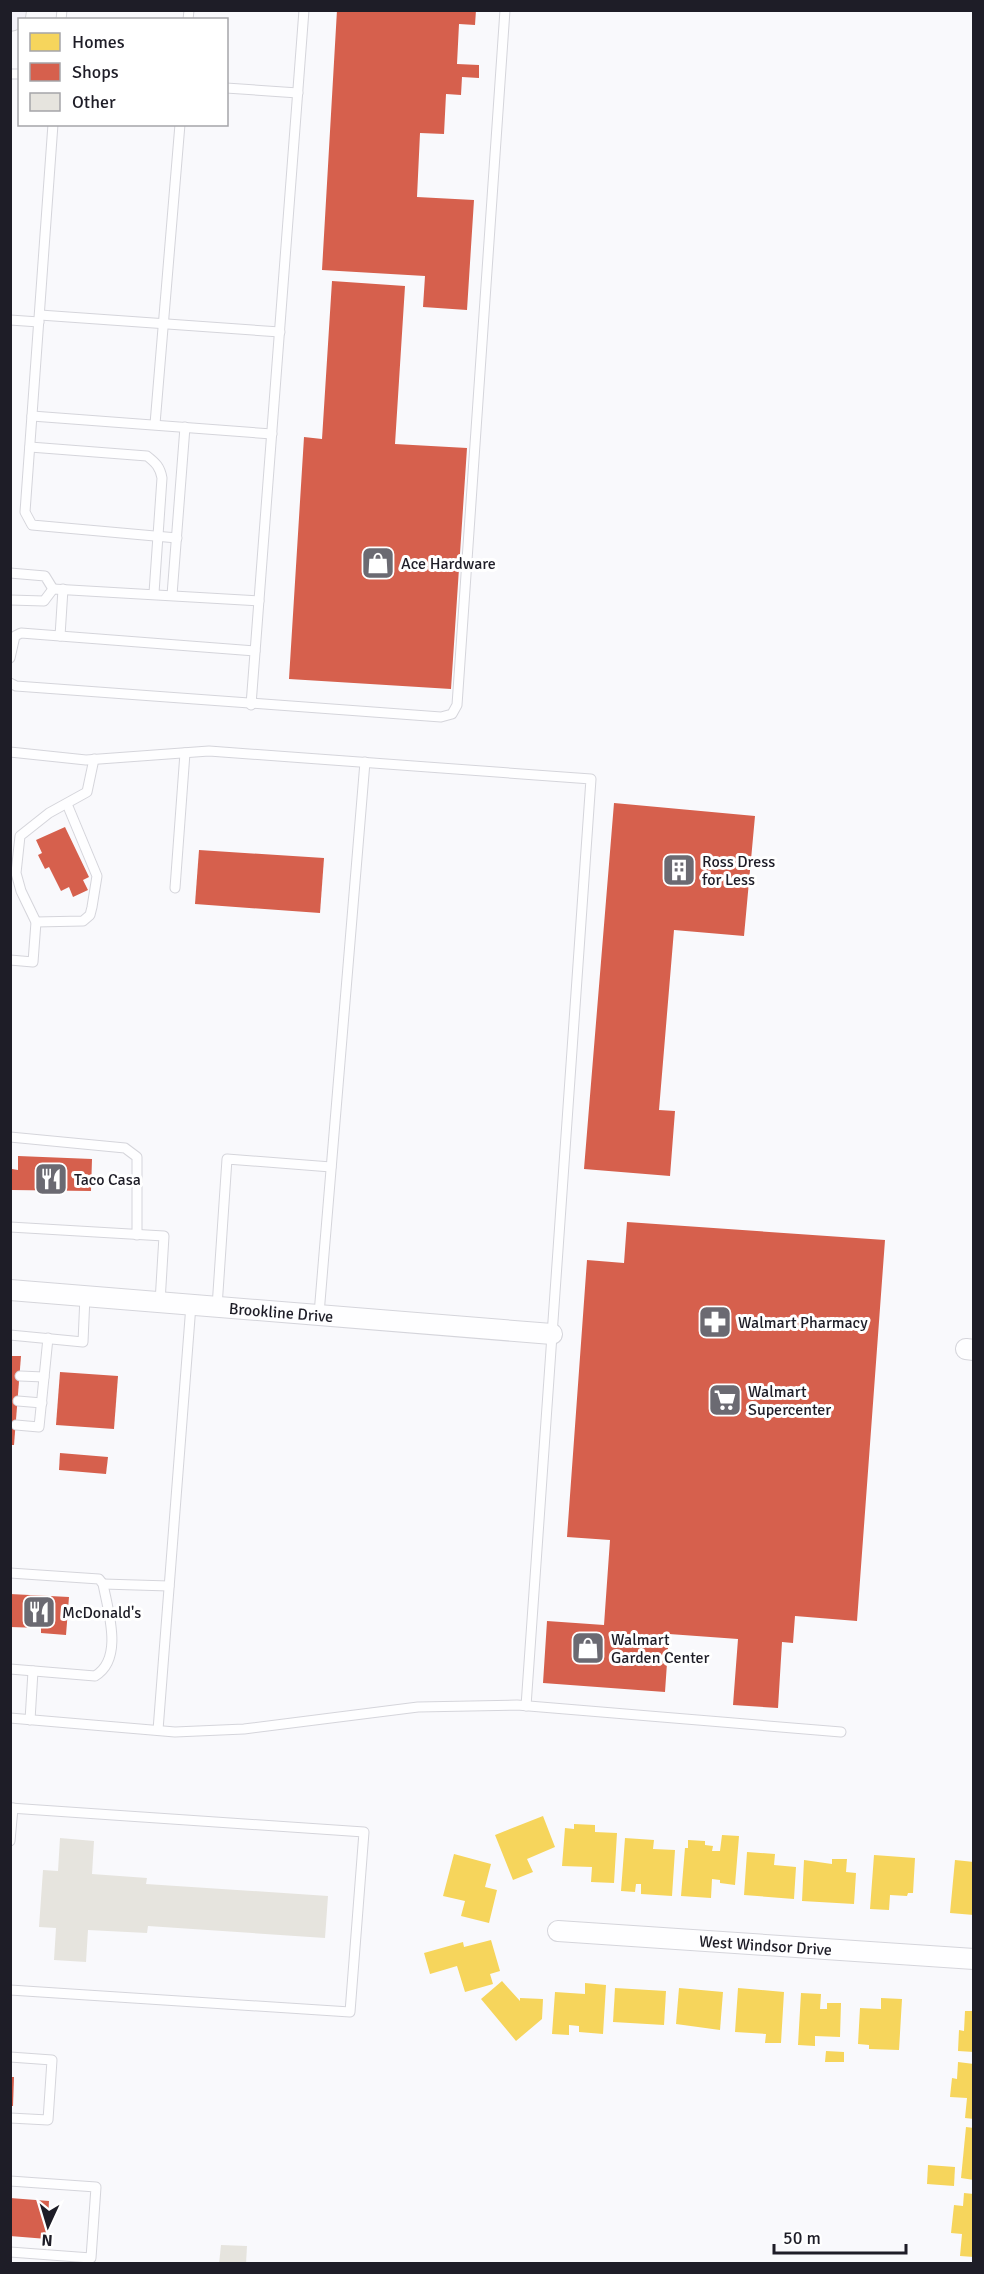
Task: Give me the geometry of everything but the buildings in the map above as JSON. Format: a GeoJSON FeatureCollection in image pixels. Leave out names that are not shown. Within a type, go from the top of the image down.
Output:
{"type":"FeatureCollection","features":[{"type":"Feature","properties":{"kind":"main road"},"geometry":{"type":"LineString","coordinates":[[10,16],[11,10]]}},
{"type":"Feature","properties":{"kind":"street","name":"Brookline Drive"},"geometry":{"type":"LineString","coordinates":[[10,1290],[552,1334]]}},
{"type":"Feature","properties":{"kind":"street","name":"West Windsor Drive"},"geometry":{"type":"LineString","coordinates":[[558,1931],[974,1959]]}},
{"type":"Feature","properties":{"kind":"lane"},"geometry":{"type":"LineString","coordinates":[[251,705],[304,10]]}},
{"type":"Feature","properties":{"kind":"lane"},"geometry":{"type":"LineString","coordinates":[[10,683],[16,686],[251,705],[441,717],[452,714],[457,705],[505,10]]}},
{"type":"Feature","properties":{"kind":"lane"},"geometry":{"type":"LineString","coordinates":[[228,88],[298,93]]}},
{"type":"Feature","properties":{"kind":"lane"},"geometry":{"type":"LineString","coordinates":[[53,126],[25,512],[32,525],[177,537]]}},
{"type":"Feature","properties":{"kind":"lane"},"geometry":{"type":"LineString","coordinates":[[156,424],[180,126]]}},
{"type":"Feature","properties":{"kind":"lane"},"geometry":{"type":"LineString","coordinates":[[10,320],[164,324],[280,333]]}},
{"type":"Feature","properties":{"kind":"lane"},"geometry":{"type":"LineString","coordinates":[[32,416],[272,434]]}},
{"type":"Feature","properties":{"kind":"lane"},"geometry":{"type":"LineString","coordinates":[[172,595],[185,427]]}},
{"type":"Feature","properties":{"kind":"lane"},"geometry":{"type":"LineString","coordinates":[[30,447],[147,456],[160,469],[162,478],[154,593]]}},
{"type":"Feature","properties":{"kind":"lane"},"geometry":{"type":"LineString","coordinates":[[10,573],[45,576],[58,589],[60,636]]}},
{"type":"Feature","properties":{"kind":"lane"},"geometry":{"type":"LineString","coordinates":[[10,600],[44,601],[58,589],[259,601]]}},
{"type":"Feature","properties":{"kind":"lane"},"geometry":{"type":"LineString","coordinates":[[10,658],[15,636],[21,633],[255,651]]}},
{"type":"Feature","properties":{"kind":"lane"},"geometry":{"type":"LineString","coordinates":[[10,752],[94,759],[209,751],[591,779],[526,1706]]}},
{"type":"Feature","properties":{"kind":"lane"},"geometry":{"type":"LineString","coordinates":[[175,888],[185,753]]}},
{"type":"Feature","properties":{"kind":"lane"},"geometry":{"type":"LineString","coordinates":[[10,960],[33,962],[36,922],[21,891],[16,873],[20,836],[49,813],[87,792],[94,759]]}},
{"type":"Feature","properties":{"kind":"lane"},"geometry":{"type":"LineString","coordinates":[[319,1314],[365,762]]}},
{"type":"Feature","properties":{"kind":"lane"},"geometry":{"type":"LineString","coordinates":[[36,922],[83,921],[90,915],[97,876],[67,804]]}},
{"type":"Feature","properties":{"kind":"lane"},"geometry":{"type":"LineString","coordinates":[[10,1137],[125,1148],[131,1152],[137,1157],[137,1235]]}},
{"type":"Feature","properties":{"kind":"lane"},"geometry":{"type":"LineString","coordinates":[[218,1307],[227,1159],[331,1167]]}},
{"type":"Feature","properties":{"kind":"lane"},"geometry":{"type":"LineString","coordinates":[[10,1227],[164,1236],[160,1303]]}},
{"type":"Feature","properties":{"kind":"lane"},"geometry":{"type":"LineString","coordinates":[[10,1335],[83,1342],[85,1296]]}},
{"type":"Feature","properties":{"kind":"lane"},"geometry":{"type":"LineString","coordinates":[[158,1730],[191,1305]]}},
{"type":"Feature","properties":{"kind":"lane"},"geometry":{"type":"LineString","coordinates":[[16,1425],[39,1427],[48,1338]]}},
{"type":"Feature","properties":{"kind":"lane"},"geometry":{"type":"LineString","coordinates":[[20,1376],[44,1377]]}},
{"type":"Feature","properties":{"kind":"lane"},"geometry":{"type":"LineString","coordinates":[[18,1401],[42,1403]]}},
{"type":"Feature","properties":{"kind":"lane"},"geometry":{"type":"LineString","coordinates":[[10,1573],[99,1578],[103,1584],[112,1641],[104,1671],[95,1676],[10,1669]]}},
{"type":"Feature","properties":{"kind":"lane"},"geometry":{"type":"LineString","coordinates":[[103,1584],[169,1586]]}},
{"type":"Feature","properties":{"kind":"lane"},"geometry":{"type":"LineString","coordinates":[[30,1720],[33,1671]]}},
{"type":"Feature","properties":{"kind":"lane"},"geometry":{"type":"LineString","coordinates":[[10,1718],[158,1730],[244,1729],[418,1707],[526,1706],[841,1732]]}},
{"type":"Feature","properties":{"kind":"lane"},"geometry":{"type":"LineString","coordinates":[[10,1841],[12,1808],[364,1832],[350,2012],[10,1990]]}},
{"type":"Feature","properties":{"kind":"lane"},"geometry":{"type":"LineString","coordinates":[[10,2057],[52,2060],[48,2120],[10,2118]]}},
{"type":"Feature","properties":{"kind":"lane"},"geometry":{"type":"LineString","coordinates":[[10,2181],[96,2187],[91,2258],[10,2252]]}},
{"type":"Feature","properties":{"kind":"place","name":"Ace Hardware"},"geometry":{"type":"Point","coordinates":[378,563]}},
{"type":"Feature","properties":{"kind":"place","name":"Ross Dress for Less"},"geometry":{"type":"Point","coordinates":[679,870]}},
{"type":"Feature","properties":{"kind":"place","name":"Taco Casa"},"geometry":{"type":"Point","coordinates":[51,1179]}},
{"type":"Feature","properties":{"kind":"place","name":"Walmart Pharmacy"},"geometry":{"type":"Point","coordinates":[715,1322]}},
{"type":"Feature","properties":{"kind":"place","name":"Walmart Supercenter"},"geometry":{"type":"Point","coordinates":[725,1400]}},
{"type":"Feature","properties":{"kind":"place","name":"McDonald's"},"geometry":{"type":"Point","coordinates":[39,1612]}},
{"type":"Feature","properties":{"kind":"place","name":"Walmart Garden Center"},"geometry":{"type":"Point","coordinates":[588,1648]}}]}
